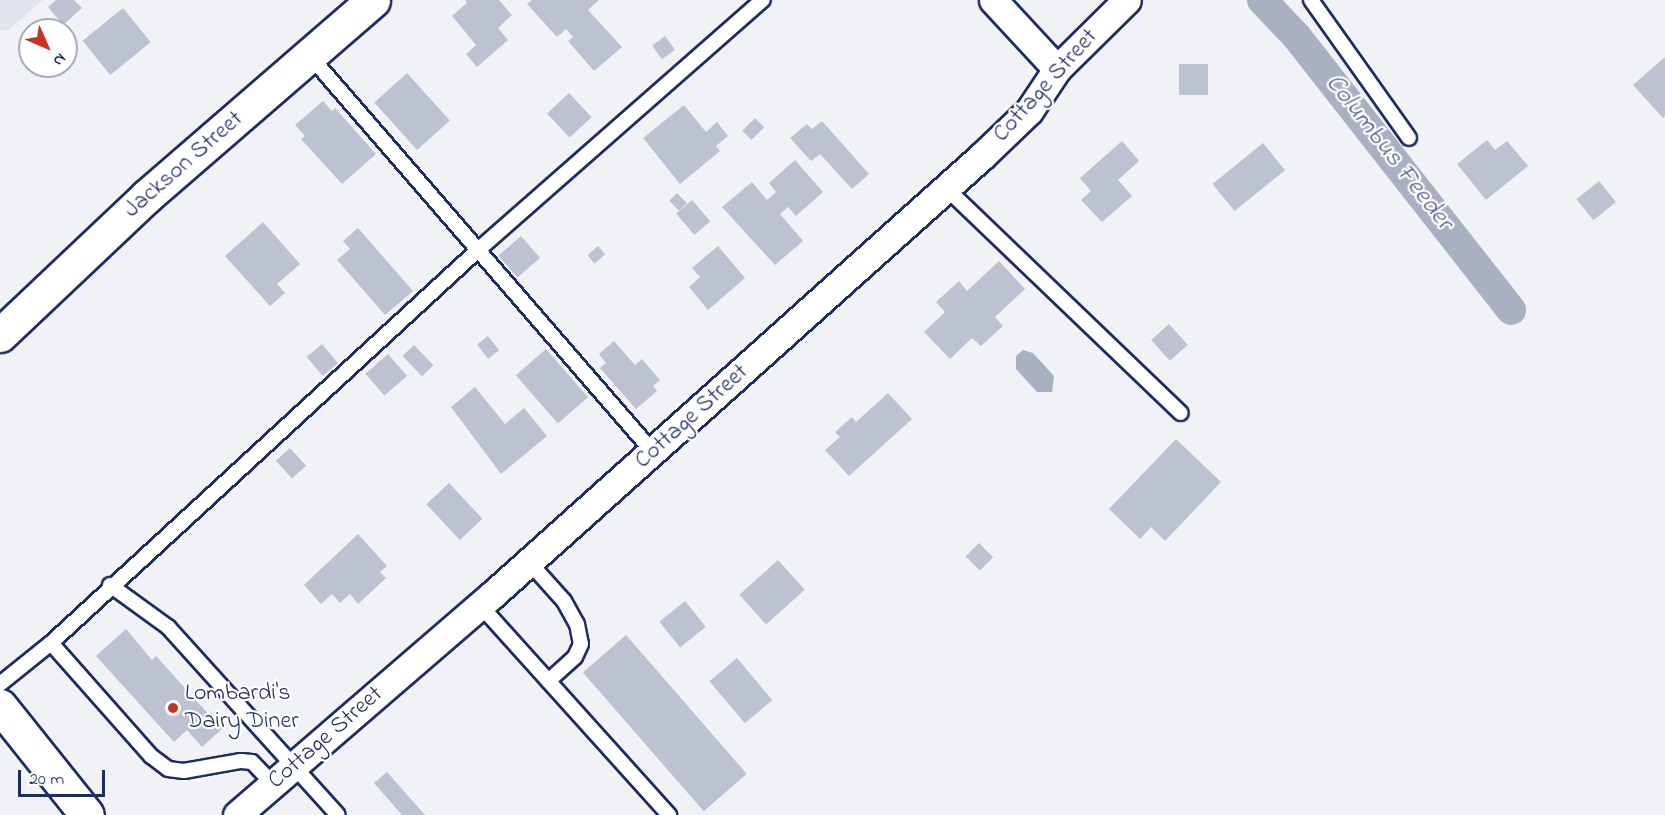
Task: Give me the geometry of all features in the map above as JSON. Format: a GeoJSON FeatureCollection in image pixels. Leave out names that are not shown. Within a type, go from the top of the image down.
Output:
{"type":"FeatureCollection","features":[{"type":"Feature","properties":{"kind":"main road","name":"Jackson Street"},"geometry":{"type":"LineString","coordinates":[[0,335],[81,256],[373,0]]}},
{"type":"Feature","properties":{"kind":"main road"},"geometry":{"type":"LineString","coordinates":[[0,706],[87,815]]}},
{"type":"Feature","properties":{"kind":"street"},"geometry":{"type":"LineString","coordinates":[[993,0],[1057,69]]}},
{"type":"Feature","properties":{"kind":"street","name":"Cottage Street"},"geometry":{"type":"LineString","coordinates":[[237,815],[529,562],[946,188],[1029,111],[1057,69],[1127,0]]}},
{"type":"Feature","properties":{"kind":"lane"},"geometry":{"type":"LineString","coordinates":[[0,684],[51,644],[110,585],[478,250],[763,0]]}},
{"type":"Feature","properties":{"kind":"lane"},"geometry":{"type":"LineString","coordinates":[[1311,0],[1409,138]]}},
{"type":"Feature","properties":{"kind":"lane"},"geometry":{"type":"LineString","coordinates":[[310,56],[653,452]]}},
{"type":"Feature","properties":{"kind":"lane"},"geometry":{"type":"LineString","coordinates":[[946,188],[1180,413]]}},
{"type":"Feature","properties":{"kind":"lane"},"geometry":{"type":"LineString","coordinates":[[529,562],[564,601],[577,624],[581,644],[575,657],[548,681]]}},
{"type":"Feature","properties":{"kind":"lane"},"geometry":{"type":"LineString","coordinates":[[110,585],[168,627],[282,776]]}},
{"type":"Feature","properties":{"kind":"lane"},"geometry":{"type":"LineString","coordinates":[[480,605],[669,815]]}},
{"type":"Feature","properties":{"kind":"lane"},"geometry":{"type":"LineString","coordinates":[[51,644],[151,756],[168,769],[184,771],[240,761],[252,762],[282,776],[338,815]]}},
{"type":"Feature","properties":{"kind":"shaded area"},"geometry":{"type":"Polygon","coordinates":[[[0,0],[43,0],[22,18],[18,18],[18,21],[8,30],[0,30],[0,0]]]}},
{"type":"Feature","properties":{"kind":"water"},"geometry":{"type":"Polygon","coordinates":[[[1023,350],[1033,353],[1054,376],[1052,392],[1037,392],[1016,369],[1016,356],[1023,350]]]}},
{"type":"Feature","properties":{"kind":"building"},"geometry":{"type":"Polygon","coordinates":[[[56,0],[74,0],[82,8],[71,18],[57,18],[48,7],[56,0]]]}},
{"type":"Feature","properties":{"kind":"building"},"geometry":{"type":"Polygon","coordinates":[[[465,0],[499,0],[512,15],[498,28],[508,40],[477,67],[466,54],[476,45],[452,16],[467,3],[465,0]]]}},
{"type":"Feature","properties":{"kind":"building"},"geometry":{"type":"Polygon","coordinates":[[[532,0],[599,0],[588,10],[622,47],[594,71],[568,41],[573,37],[566,29],[557,37],[527,4],[532,0]]]}},
{"type":"Feature","properties":{"kind":"building"},"geometry":{"type":"Polygon","coordinates":[[[123,8],[151,42],[110,75],[83,41],[123,8]]]}},
{"type":"Feature","properties":{"kind":"building"},"geometry":{"type":"Polygon","coordinates":[[[665,36],[675,50],[662,59],[652,45],[665,36]]]}},
{"type":"Feature","properties":{"kind":"building"},"geometry":{"type":"Polygon","coordinates":[[[1665,57],[1665,116],[1663,118],[1633,85],[1665,57]]]}},
{"type":"Feature","properties":{"kind":"building"},"geometry":{"type":"Polygon","coordinates":[[[1179,64],[1208,64],[1208,95],[1179,95],[1179,64]]]}},
{"type":"Feature","properties":{"kind":"building"},"geometry":{"type":"Polygon","coordinates":[[[407,73],[450,121],[417,150],[374,102],[407,73]]]}},
{"type":"Feature","properties":{"kind":"building"},"geometry":{"type":"Polygon","coordinates":[[[569,93],[592,117],[570,138],[547,113],[569,93]]]}},
{"type":"Feature","properties":{"kind":"building"},"geometry":{"type":"Polygon","coordinates":[[[323,101],[332,111],[335,108],[376,154],[342,184],[301,139],[305,136],[295,125],[323,101]]]}},
{"type":"Feature","properties":{"kind":"building"},"geometry":{"type":"Polygon","coordinates":[[[684,105],[706,132],[717,122],[728,136],[716,146],[720,151],[680,184],[643,138],[684,105]]]}},
{"type":"Feature","properties":{"kind":"building"},"geometry":{"type":"Polygon","coordinates":[[[755,118],[764,127],[751,140],[742,131],[755,118]]]}},
{"type":"Feature","properties":{"kind":"building"},"geometry":{"type":"Polygon","coordinates":[[[822,121],[869,174],[852,189],[820,154],[811,161],[790,138],[807,124],[812,129],[822,121]]]}},
{"type":"Feature","properties":{"kind":"building"},"geometry":{"type":"Polygon","coordinates":[[[1487,140],[1495,150],[1507,141],[1528,166],[1486,200],[1457,164],[1487,140]]]}},
{"type":"Feature","properties":{"kind":"building"},"geometry":{"type":"Polygon","coordinates":[[[1122,141],[1139,161],[1118,180],[1132,196],[1102,222],[1081,200],[1091,191],[1080,178],[1122,141]]]}},
{"type":"Feature","properties":{"kind":"building"},"geometry":{"type":"Polygon","coordinates":[[[1263,143],[1285,170],[1235,211],[1212,184],[1263,143]]]}},
{"type":"Feature","properties":{"kind":"building"},"geometry":{"type":"Polygon","coordinates":[[[795,160],[823,192],[796,216],[788,207],[780,214],[803,241],[775,265],[722,207],[752,182],[767,200],[776,192],[769,183],[795,160]]]}},
{"type":"Feature","properties":{"kind":"building"},"geometry":{"type":"Polygon","coordinates":[[[1599,181],[1616,202],[1593,220],[1576,199],[1599,181]]]}},
{"type":"Feature","properties":{"kind":"building"},"geometry":{"type":"Polygon","coordinates":[[[677,193],[687,203],[679,211],[669,201],[677,193]]]}},
{"type":"Feature","properties":{"kind":"building"},"geometry":{"type":"Polygon","coordinates":[[[692,200],[710,221],[695,235],[676,214],[692,200]]]}},
{"type":"Feature","properties":{"kind":"building"},"geometry":{"type":"Polygon","coordinates":[[[263,222],[300,264],[277,284],[285,293],[270,306],[225,256],[263,222]]]}},
{"type":"Feature","properties":{"kind":"building"},"geometry":{"type":"Polygon","coordinates":[[[358,228],[413,291],[385,315],[337,260],[350,249],[343,241],[358,228]]]}},
{"type":"Feature","properties":{"kind":"building"},"geometry":{"type":"Polygon","coordinates":[[[521,236],[540,258],[517,278],[498,256],[521,236]]]}},
{"type":"Feature","properties":{"kind":"building"},"geometry":{"type":"Polygon","coordinates":[[[598,246],[605,254],[595,263],[587,255],[598,246]]]}},
{"type":"Feature","properties":{"kind":"building"},"geometry":{"type":"Polygon","coordinates":[[[718,246],[745,278],[708,310],[689,287],[700,277],[692,268],[718,246]]]}},
{"type":"Feature","properties":{"kind":"building"},"geometry":{"type":"Polygon","coordinates":[[[999,261],[1025,289],[995,317],[1003,326],[981,346],[972,338],[950,359],[924,332],[945,312],[936,302],[959,281],[967,291],[999,261]]]}},
{"type":"Feature","properties":{"kind":"building"},"geometry":{"type":"Polygon","coordinates":[[[1169,324],[1188,345],[1170,361],[1151,340],[1169,324]]]}},
{"type":"Feature","properties":{"kind":"building"},"geometry":{"type":"Polygon","coordinates":[[[488,336],[499,350],[488,359],[477,345],[488,336]]]}},
{"type":"Feature","properties":{"kind":"building"},"geometry":{"type":"Polygon","coordinates":[[[614,341],[635,365],[642,359],[660,380],[653,386],[657,391],[636,409],[600,368],[606,363],[599,354],[614,341]]]}},
{"type":"Feature","properties":{"kind":"building"},"geometry":{"type":"Polygon","coordinates":[[[322,344],[338,363],[323,376],[307,357],[322,344]]]}},
{"type":"Feature","properties":{"kind":"building"},"geometry":{"type":"Polygon","coordinates":[[[414,345],[433,365],[422,376],[402,356],[414,345]]]}},
{"type":"Feature","properties":{"kind":"building"},"geometry":{"type":"Polygon","coordinates":[[[546,349],[588,397],[558,424],[516,375],[546,349]]]}},
{"type":"Feature","properties":{"kind":"building"},"geometry":{"type":"Polygon","coordinates":[[[388,354],[407,376],[384,396],[365,374],[388,354]]]}},
{"type":"Feature","properties":{"kind":"building"},"geometry":{"type":"Polygon","coordinates":[[[475,387],[505,424],[524,408],[547,436],[501,474],[451,407],[475,387]]]}},
{"type":"Feature","properties":{"kind":"building"},"geometry":{"type":"Polygon","coordinates":[[[888,393],[912,419],[849,476],[825,450],[840,437],[835,432],[852,417],[856,422],[888,393]]]}},
{"type":"Feature","properties":{"kind":"building"},"geometry":{"type":"Polygon","coordinates":[[[1176,439],[1221,482],[1165,541],[1151,527],[1140,539],[1109,509],[1176,439]]]}},
{"type":"Feature","properties":{"kind":"building"},"geometry":{"type":"Polygon","coordinates":[[[290,448],[306,466],[292,479],[276,461],[290,448]]]}},
{"type":"Feature","properties":{"kind":"building"},"geometry":{"type":"Polygon","coordinates":[[[449,483],[482,519],[460,540],[426,504],[449,483]]]}},
{"type":"Feature","properties":{"kind":"building"},"geometry":{"type":"Polygon","coordinates":[[[358,534],[387,566],[380,572],[386,578],[358,604],[350,594],[340,603],[332,594],[321,604],[304,585],[358,534]]]}},
{"type":"Feature","properties":{"kind":"building"},"geometry":{"type":"Polygon","coordinates":[[[979,543],[993,557],[980,571],[966,556],[979,543]]]}},
{"type":"Feature","properties":{"kind":"building"},"geometry":{"type":"Polygon","coordinates":[[[778,560],[805,590],[766,625],[739,595],[778,560]]]}},
{"type":"Feature","properties":{"kind":"building"},"geometry":{"type":"Polygon","coordinates":[[[685,601],[706,627],[680,647],[659,622],[685,601]]]}},
{"type":"Feature","properties":{"kind":"building","name":"Lombardi's Dairy Diner"},"geometry":{"type":"Polygon","coordinates":[[[126,629],[152,660],[156,656],[222,729],[202,747],[187,730],[174,742],[96,656],[126,629]]]}},
{"type":"Feature","properties":{"kind":"building"},"geometry":{"type":"Polygon","coordinates":[[[626,635],[747,774],[704,811],[583,672],[626,635]]]}},
{"type":"Feature","properties":{"kind":"building"},"geometry":{"type":"Polygon","coordinates":[[[737,658],[772,700],[745,723],[709,681],[737,658]]]}},
{"type":"Feature","properties":{"kind":"building"},"geometry":{"type":"Polygon","coordinates":[[[387,772],[425,815],[402,815],[374,783],[387,772]]]}},
{"type":"Feature","properties":{"kind":"waterway","name":"Columbus Feeder"},"geometry":{"type":"LineString","coordinates":[[1262,0],[1297,37],[1511,310]]}},
{"type":"Feature","properties":{"kind":"place","name":"Lombardi's Dairy Diner"},"geometry":{"type":"Point","coordinates":[173,708]}}]}
